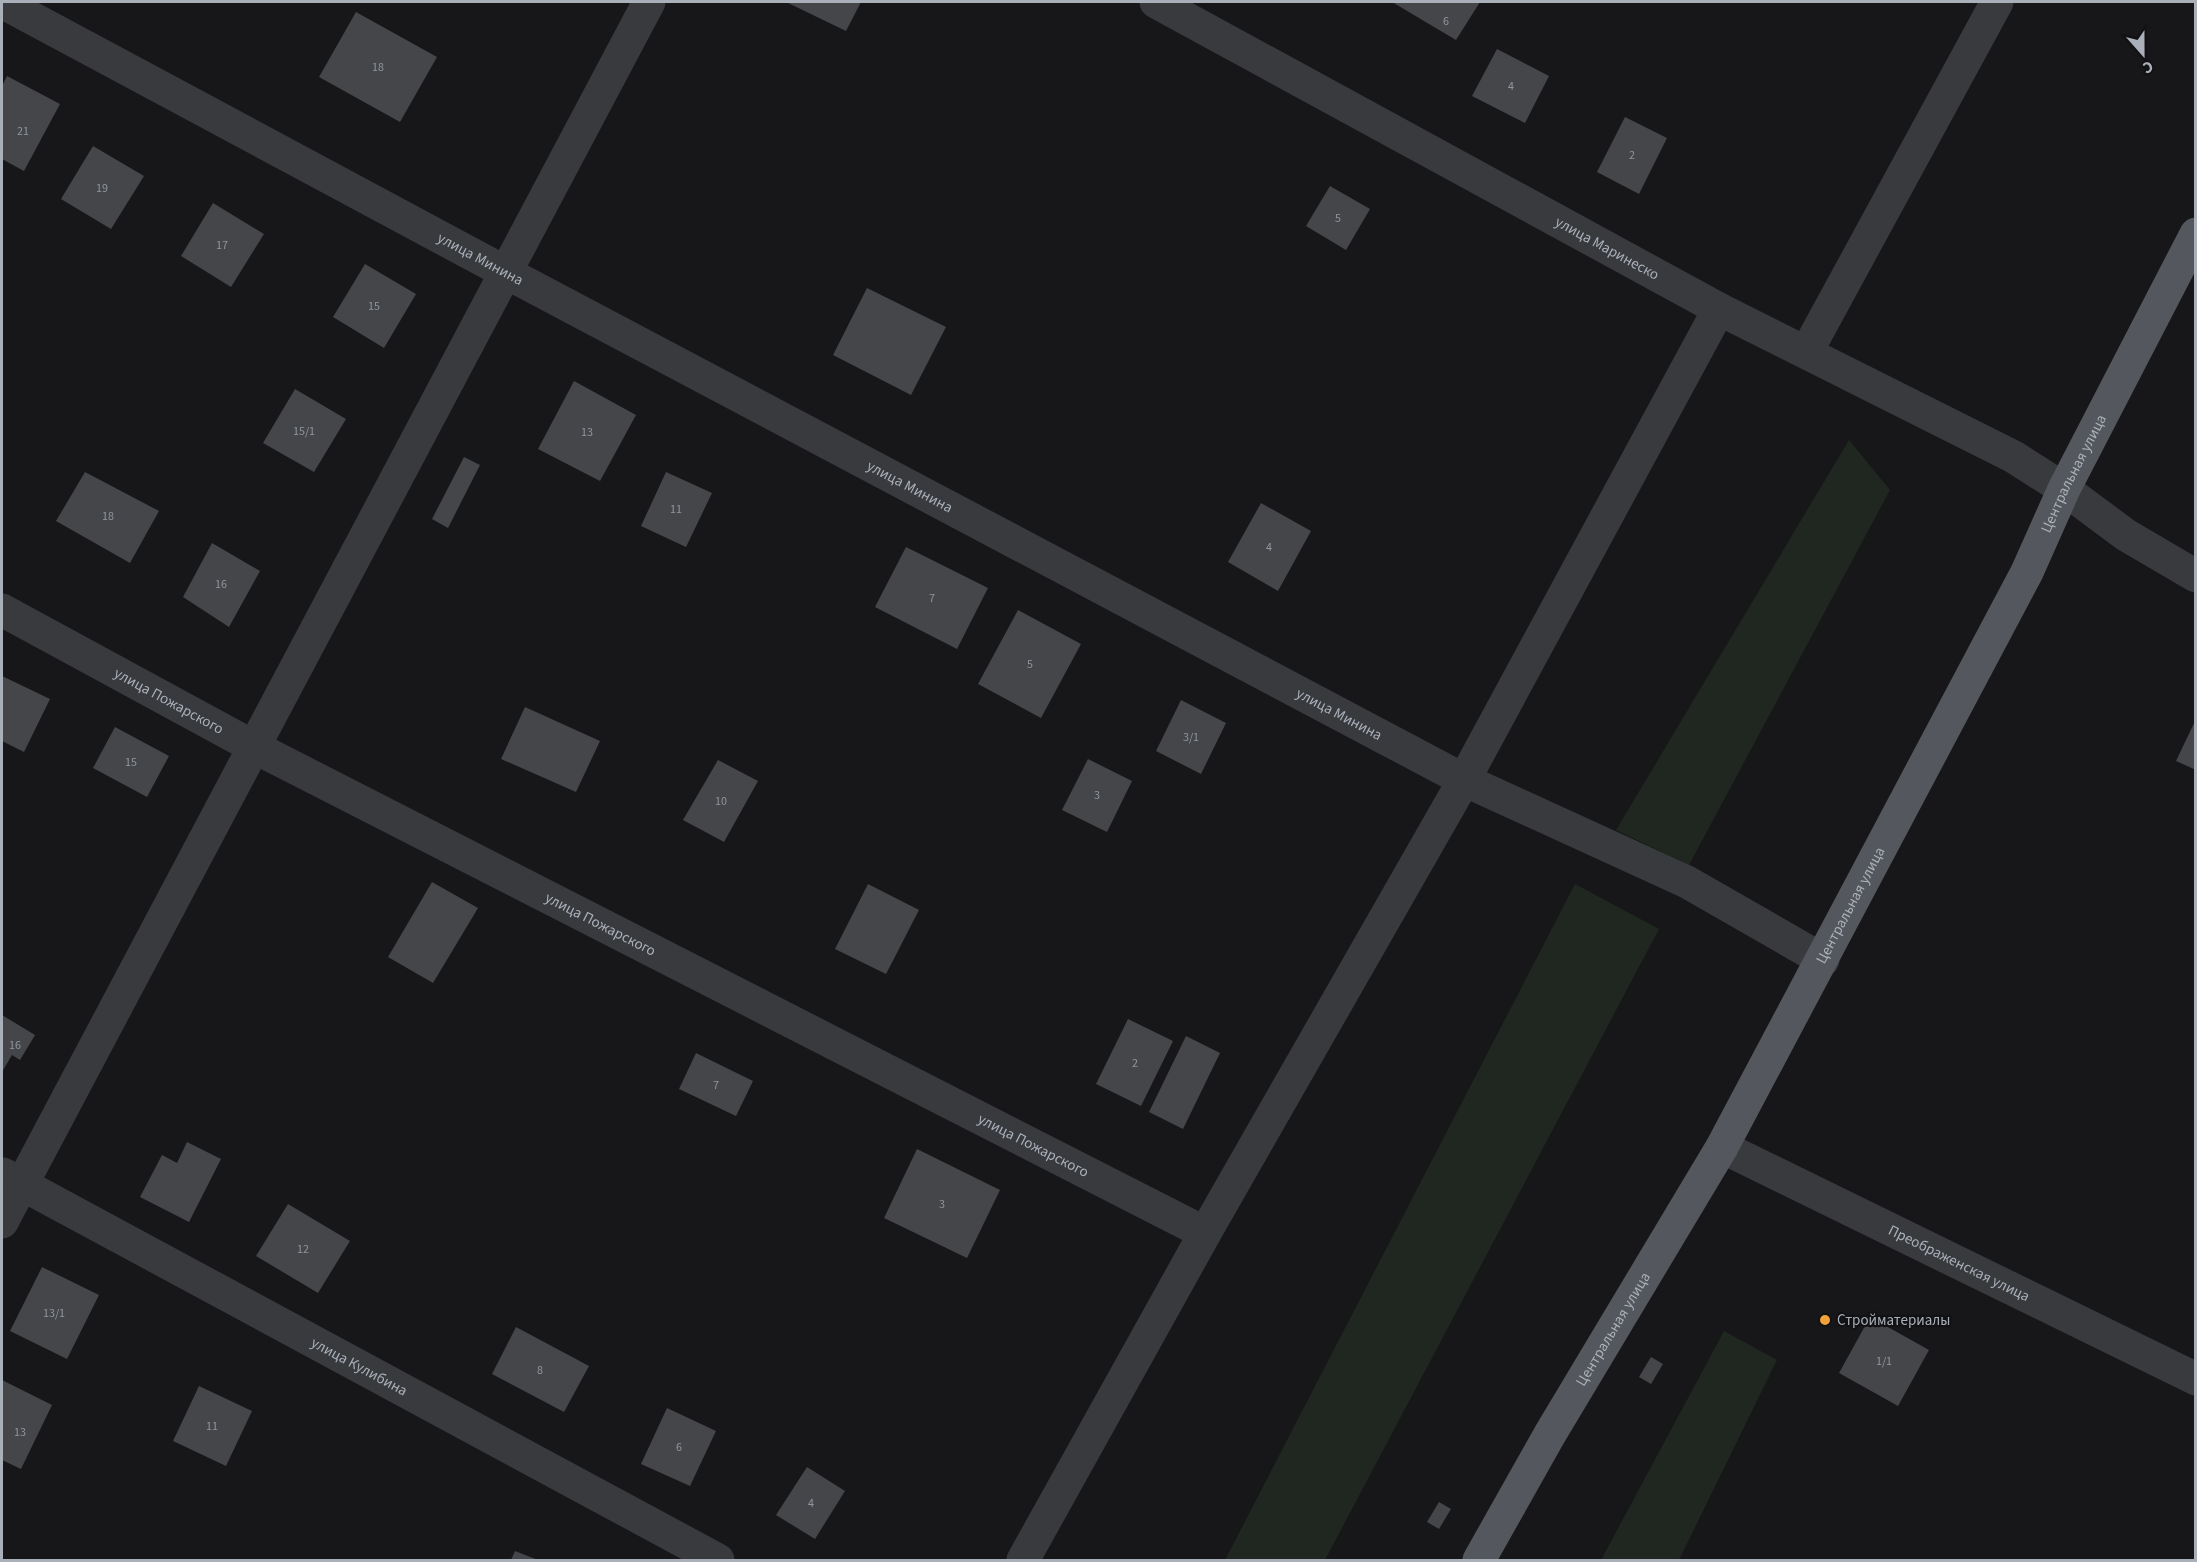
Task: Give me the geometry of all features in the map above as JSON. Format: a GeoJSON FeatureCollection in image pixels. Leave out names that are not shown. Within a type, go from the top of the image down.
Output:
{"type":"FeatureCollection","features":[{"type":"Feature","properties":{"kind":"main road","name":"Центральная улица"},"geometry":{"type":"LineString","coordinates":[[1479,1560],[1550,1434],[1722,1147],[2027,572],[2064,489],[2196,234]]}},
{"type":"Feature","properties":{"kind":"street","name":"улица Минина"},"geometry":{"type":"LineString","coordinates":[[2,2],[505,272],[1464,780],[1687,882],[1823,960]]}},
{"type":"Feature","properties":{"kind":"street"},"geometry":{"type":"LineString","coordinates":[[2,1222],[12,1179],[254,747],[649,2]]}},
{"type":"Feature","properties":{"kind":"street","name":"улица Маринеско"},"geometry":{"type":"LineString","coordinates":[[1156,2],[1719,309],[1807,351],[2014,457],[2064,489],[2126,535],[2196,576]]}},
{"type":"Feature","properties":{"kind":"street"},"geometry":{"type":"LineString","coordinates":[[1807,351],[1997,2]]}},
{"type":"Feature","properties":{"kind":"street"},"geometry":{"type":"LineString","coordinates":[[1023,1560],[1204,1233],[1464,780],[1719,309]]}},
{"type":"Feature","properties":{"kind":"street","name":"улица Пожарского"},"geometry":{"type":"LineString","coordinates":[[2,610],[254,747],[1204,1233]]}},
{"type":"Feature","properties":{"kind":"street","name":"Преображенская улица"},"geometry":{"type":"LineString","coordinates":[[1722,1147],[2196,1379]]}},
{"type":"Feature","properties":{"kind":"street","name":"улица Кулибина"},"geometry":{"type":"LineString","coordinates":[[12,1179],[718,1560]]}},
{"type":"Feature","properties":{"kind":"shaded area"},"geometry":{"type":"Polygon","coordinates":[[[1849,440],[1890,490],[1689,865],[1616,830],[1849,440]]]}},
{"type":"Feature","properties":{"kind":"shaded area"},"geometry":{"type":"Polygon","coordinates":[[[1575,884],[1659,929],[1325,1560],[1225,1560],[1575,884]]]}},
{"type":"Feature","properties":{"kind":"shaded area"},"geometry":{"type":"Polygon","coordinates":[[[1724,1331],[1777,1360],[1679,1560],[1601,1560],[1724,1331]]]}},
{"type":"Feature","properties":{"kind":"building"},"geometry":{"type":"Polygon","coordinates":[[[786,2],[861,2],[846,31],[786,2]]]}},
{"type":"Feature","properties":{"kind":"building"},"geometry":{"type":"Polygon","coordinates":[[[1392,2],[1480,2],[1456,40],[1392,2]]]}},
{"type":"Feature","properties":{"kind":"building"},"geometry":{"type":"Polygon","coordinates":[[[356,12],[437,57],[400,122],[319,77],[356,12]]]}},
{"type":"Feature","properties":{"kind":"building"},"geometry":{"type":"Polygon","coordinates":[[[1497,49],[1549,76],[1525,123],[1472,96],[1497,49]]]}},
{"type":"Feature","properties":{"kind":"building"},"geometry":{"type":"Polygon","coordinates":[[[7,76],[60,104],[24,171],[2,159],[2,86],[7,76]]]}},
{"type":"Feature","properties":{"kind":"building"},"geometry":{"type":"Polygon","coordinates":[[[1625,117],[1667,138],[1639,194],[1597,172],[1625,117]]]}},
{"type":"Feature","properties":{"kind":"building"},"geometry":{"type":"Polygon","coordinates":[[[93,146],[144,176],[111,229],[61,199],[93,146]]]}},
{"type":"Feature","properties":{"kind":"building"},"geometry":{"type":"Polygon","coordinates":[[[1330,186],[1370,209],[1346,250],[1306,226],[1330,186]]]}},
{"type":"Feature","properties":{"kind":"building"},"geometry":{"type":"Polygon","coordinates":[[[213,203],[264,234],[231,287],[181,256],[213,203]]]}},
{"type":"Feature","properties":{"kind":"building"},"geometry":{"type":"Polygon","coordinates":[[[365,264],[416,294],[384,348],[333,317],[365,264]]]}},
{"type":"Feature","properties":{"kind":"building"},"geometry":{"type":"Polygon","coordinates":[[[867,288],[946,327],[911,395],[833,355],[867,288]]]}},
{"type":"Feature","properties":{"kind":"building"},"geometry":{"type":"Polygon","coordinates":[[[574,381],[636,415],[600,481],[538,449],[574,381]]]}},
{"type":"Feature","properties":{"kind":"building"},"geometry":{"type":"Polygon","coordinates":[[[295,389],[346,419],[314,472],[263,443],[295,389]]]}},
{"type":"Feature","properties":{"kind":"building"},"geometry":{"type":"Polygon","coordinates":[[[464,457],[480,465],[448,528],[432,519],[464,457]]]}},
{"type":"Feature","properties":{"kind":"building"},"geometry":{"type":"Polygon","coordinates":[[[85,472],[159,511],[130,563],[56,521],[85,472]]]}},
{"type":"Feature","properties":{"kind":"building"},"geometry":{"type":"Polygon","coordinates":[[[666,472],[712,493],[686,547],[641,526],[666,472]]]}},
{"type":"Feature","properties":{"kind":"building"},"geometry":{"type":"Polygon","coordinates":[[[1261,503],[1311,531],[1278,591],[1228,562],[1261,503]]]}},
{"type":"Feature","properties":{"kind":"building"},"geometry":{"type":"Polygon","coordinates":[[[212,543],[260,571],[229,627],[183,597],[212,543]]]}},
{"type":"Feature","properties":{"kind":"building"},"geometry":{"type":"Polygon","coordinates":[[[906,547],[988,588],[957,649],[875,607],[906,547]]]}},
{"type":"Feature","properties":{"kind":"building"},"geometry":{"type":"Polygon","coordinates":[[[1018,610],[1081,644],[1041,718],[978,684],[1018,610]]]}},
{"type":"Feature","properties":{"kind":"building"},"geometry":{"type":"Polygon","coordinates":[[[2,676],[50,699],[24,752],[2,741],[2,676]]]}},
{"type":"Feature","properties":{"kind":"building"},"geometry":{"type":"Polygon","coordinates":[[[1181,700],[1226,723],[1201,774],[1156,751],[1181,700]]]}},
{"type":"Feature","properties":{"kind":"building"},"geometry":{"type":"Polygon","coordinates":[[[525,707],[600,741],[576,792],[501,759],[525,707]]]}},
{"type":"Feature","properties":{"kind":"building"},"geometry":{"type":"Polygon","coordinates":[[[2196,719],[2196,770],[2176,761],[2196,719]]]}},
{"type":"Feature","properties":{"kind":"building"},"geometry":{"type":"Polygon","coordinates":[[[115,727],[169,756],[147,797],[93,768],[115,727]]]}},
{"type":"Feature","properties":{"kind":"building"},"geometry":{"type":"Polygon","coordinates":[[[1088,759],[1132,781],[1107,832],[1062,810],[1088,759]]]}},
{"type":"Feature","properties":{"kind":"building"},"geometry":{"type":"Polygon","coordinates":[[[718,760],[758,781],[724,842],[683,820],[718,760]]]}},
{"type":"Feature","properties":{"kind":"building"},"geometry":{"type":"Polygon","coordinates":[[[432,882],[478,908],[433,983],[388,957],[432,882]]]}},
{"type":"Feature","properties":{"kind":"building"},"geometry":{"type":"Polygon","coordinates":[[[868,884],[919,910],[886,974],[835,949],[868,884]]]}},
{"type":"Feature","properties":{"kind":"building"},"geometry":{"type":"Polygon","coordinates":[[[2,1015],[35,1035],[20,1060],[12,1055],[2,1072],[2,1015]]]}},
{"type":"Feature","properties":{"kind":"building"},"geometry":{"type":"Polygon","coordinates":[[[1128,1019],[1173,1041],[1141,1106],[1096,1084],[1128,1019]]]}},
{"type":"Feature","properties":{"kind":"building"},"geometry":{"type":"Polygon","coordinates":[[[1186,1036],[1220,1053],[1183,1129],[1149,1112],[1186,1036]]]}},
{"type":"Feature","properties":{"kind":"building"},"geometry":{"type":"Polygon","coordinates":[[[696,1053],[753,1081],[736,1116],[679,1089],[696,1053]]]}},
{"type":"Feature","properties":{"kind":"building"},"geometry":{"type":"Polygon","coordinates":[[[187,1142],[221,1159],[189,1222],[140,1197],[162,1155],[177,1163],[187,1142]]]}},
{"type":"Feature","properties":{"kind":"building"},"geometry":{"type":"Polygon","coordinates":[[[917,1149],[1000,1190],[967,1258],[884,1218],[917,1149]]]}},
{"type":"Feature","properties":{"kind":"building"},"geometry":{"type":"Polygon","coordinates":[[[288,1204],[350,1241],[318,1293],[256,1256],[288,1204]]]}},
{"type":"Feature","properties":{"kind":"building"},"geometry":{"type":"Polygon","coordinates":[[[42,1267],[99,1295],[67,1359],[10,1331],[42,1267]]]}},
{"type":"Feature","properties":{"kind":"building"},"geometry":{"type":"Polygon","coordinates":[[[1870,1317],[1929,1350],[1898,1406],[1839,1373],[1870,1317]]]}},
{"type":"Feature","properties":{"kind":"building"},"geometry":{"type":"Polygon","coordinates":[[[516,1327],[589,1366],[564,1412],[492,1374],[516,1327]]]}},
{"type":"Feature","properties":{"kind":"building"},"geometry":{"type":"Polygon","coordinates":[[[1651,1357],[1663,1364],[1651,1384],[1639,1377],[1651,1357]]]}},
{"type":"Feature","properties":{"kind":"building"},"geometry":{"type":"Polygon","coordinates":[[[2,1380],[52,1405],[21,1469],[2,1460],[2,1380]]]}},
{"type":"Feature","properties":{"kind":"building"},"geometry":{"type":"Polygon","coordinates":[[[199,1386],[252,1411],[226,1466],[173,1441],[199,1386]]]}},
{"type":"Feature","properties":{"kind":"building"},"geometry":{"type":"Polygon","coordinates":[[[667,1408],[716,1431],[690,1486],[641,1464],[667,1408]]]}},
{"type":"Feature","properties":{"kind":"building"},"geometry":{"type":"Polygon","coordinates":[[[807,1467],[845,1491],[815,1539],[776,1515],[807,1467]]]}},
{"type":"Feature","properties":{"kind":"building"},"geometry":{"type":"Polygon","coordinates":[[[1439,1502],[1451,1509],[1439,1529],[1427,1522],[1439,1502]]]}},
{"type":"Feature","properties":{"kind":"building"},"geometry":{"type":"Polygon","coordinates":[[[515,1551],[538,1560],[511,1560],[515,1551]]]}},
{"type":"Feature","properties":{"kind":"place","name":"Стройматериалы"},"geometry":{"type":"Point","coordinates":[1825,1320]}}]}
